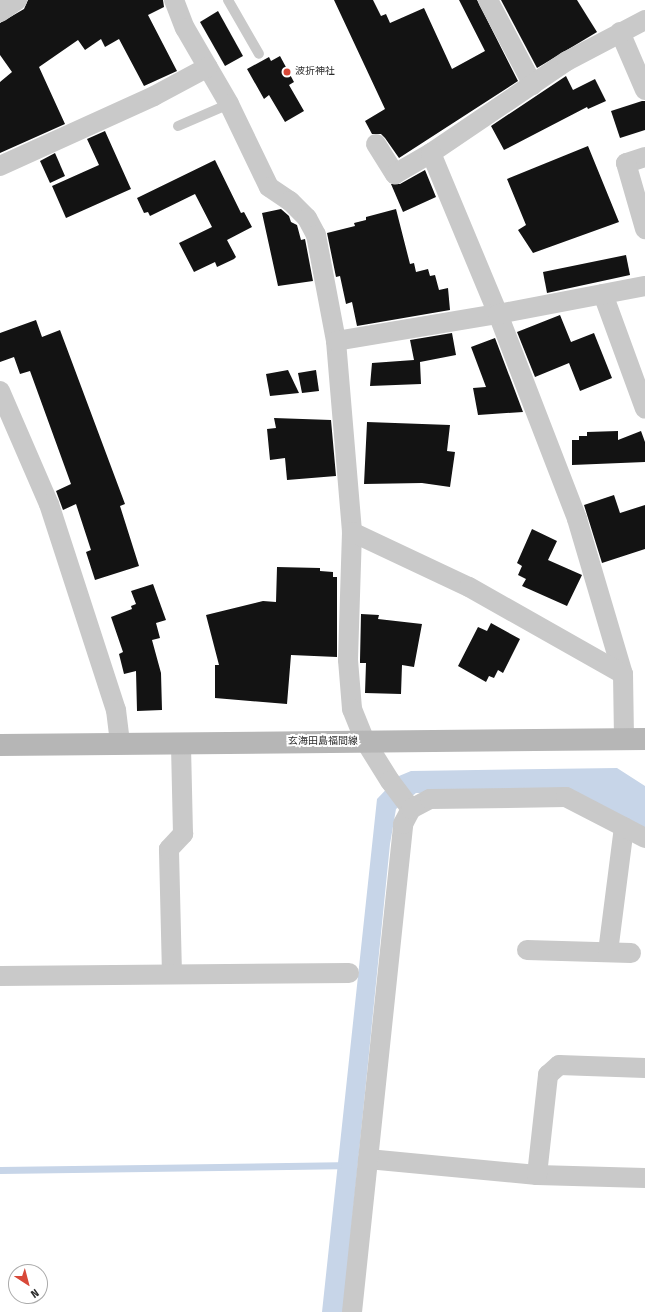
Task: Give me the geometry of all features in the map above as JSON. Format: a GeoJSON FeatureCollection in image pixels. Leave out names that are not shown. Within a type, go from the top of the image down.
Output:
{"type":"FeatureCollection","features":[{"type":"Feature","properties":{"kind":"main road","name":"玄海田島福間線"},"geometry":{"type":"LineString","coordinates":[[0,745],[635,738]]}},
{"type":"Feature","properties":{"kind":"street"},"geometry":{"type":"LineString","coordinates":[[0,12],[17,0]]}},
{"type":"Feature","properties":{"kind":"street"},"geometry":{"type":"LineString","coordinates":[[174,0],[185,28],[229,104],[269,187],[290,200],[307,218],[316,235],[336,341],[352,532],[348,660],[352,708],[365,741],[390,781],[409,805]]}},
{"type":"Feature","properties":{"kind":"street"},"geometry":{"type":"LineString","coordinates":[[488,0],[533,85]]}},
{"type":"Feature","properties":{"kind":"street"},"geometry":{"type":"LineString","coordinates":[[376,144],[395,174],[430,153],[567,61],[645,20]]}},
{"type":"Feature","properties":{"kind":"street"},"geometry":{"type":"LineString","coordinates":[[620,32],[645,90]]}},
{"type":"Feature","properties":{"kind":"street"},"geometry":{"type":"LineString","coordinates":[[0,166],[154,96],[208,67]]}},
{"type":"Feature","properties":{"kind":"street"},"geometry":{"type":"LineString","coordinates":[[430,153],[498,314],[577,519],[623,674],[635,738]]}},
{"type":"Feature","properties":{"kind":"street"},"geometry":{"type":"LineString","coordinates":[[645,157],[626,163],[645,228]]}},
{"type":"Feature","properties":{"kind":"street"},"geometry":{"type":"LineString","coordinates":[[336,341],[498,314],[645,286]]}},
{"type":"Feature","properties":{"kind":"street"},"geometry":{"type":"LineString","coordinates":[[603,294],[645,409]]}},
{"type":"Feature","properties":{"kind":"street"},"geometry":{"type":"LineString","coordinates":[[0,391],[49,504],[116,710],[120,744]]}},
{"type":"Feature","properties":{"kind":"street"},"geometry":{"type":"LineString","coordinates":[[352,532],[469,587],[623,674]]}},
{"type":"Feature","properties":{"kind":"street"},"geometry":{"type":"LineString","coordinates":[[172,974],[169,849],[184,834],[181,743]]}},
{"type":"Feature","properties":{"kind":"street"},"geometry":{"type":"LineString","coordinates":[[409,805],[430,799],[566,797],[645,838]]}},
{"type":"Feature","properties":{"kind":"street"},"geometry":{"type":"LineString","coordinates":[[352,1312],[403,824],[409,805]]}},
{"type":"Feature","properties":{"kind":"street"},"geometry":{"type":"LineString","coordinates":[[608,952],[624,827]]}},
{"type":"Feature","properties":{"kind":"street"},"geometry":{"type":"LineString","coordinates":[[527,950],[631,953]]}},
{"type":"Feature","properties":{"kind":"street"},"geometry":{"type":"LineString","coordinates":[[0,976],[349,973]]}},
{"type":"Feature","properties":{"kind":"street"},"geometry":{"type":"LineString","coordinates":[[538,1175],[548,1075],[559,1065],[645,1068]]}},
{"type":"Feature","properties":{"kind":"street"},"geometry":{"type":"LineString","coordinates":[[368,1159],[538,1175],[645,1178]]}},
{"type":"Feature","properties":{"kind":"lane"},"geometry":{"type":"LineString","coordinates":[[228,0],[259,54]]}},
{"type":"Feature","properties":{"kind":"lane"},"geometry":{"type":"LineString","coordinates":[[178,126],[229,104]]}},
{"type":"Feature","properties":{"kind":"water"},"geometry":{"type":"Polygon","coordinates":[[[617,768],[645,786],[645,830],[562,792],[416,793],[396,809],[390,844],[343,1312],[322,1312],[377,799],[399,776],[411,771],[617,768]]]}},
{"type":"Feature","properties":{"kind":"building"},"geometry":{"type":"Polygon","coordinates":[[[28,0],[163,0],[164,7],[148,15],[177,71],[144,86],[119,39],[105,47],[101,39],[85,50],[78,40],[39,67],[65,124],[0,153],[0,82],[12,72],[0,55],[0,23],[24,9],[28,0]]]}},
{"type":"Feature","properties":{"kind":"building"},"geometry":{"type":"Polygon","coordinates":[[[334,0],[373,0],[381,16],[386,14],[390,23],[424,8],[452,69],[485,51],[459,0],[477,0],[518,81],[399,158],[381,134],[372,134],[365,121],[385,109],[334,0]]]}},
{"type":"Feature","properties":{"kind":"building"},"geometry":{"type":"Polygon","coordinates":[[[501,0],[577,0],[597,32],[537,68],[501,0]]]}},
{"type":"Feature","properties":{"kind":"building"},"geometry":{"type":"Polygon","coordinates":[[[218,11],[243,56],[225,66],[200,22],[218,11]]]}},
{"type":"Feature","properties":{"kind":"building"},"geometry":{"type":"Polygon","coordinates":[[[280,56],[294,82],[289,85],[304,111],[285,122],[269,95],[264,99],[247,69],[269,57],[271,61],[280,56]]]}},
{"type":"Feature","properties":{"kind":"building"},"geometry":{"type":"Polygon","coordinates":[[[566,76],[573,90],[595,79],[606,101],[588,109],[587,107],[504,150],[491,126],[566,76]]]}},
{"type":"Feature","properties":{"kind":"building"},"geometry":{"type":"Polygon","coordinates":[[[645,101],[645,130],[620,138],[611,111],[645,101]]]}},
{"type":"Feature","properties":{"kind":"building"},"geometry":{"type":"Polygon","coordinates":[[[105,131],[131,189],[66,218],[52,186],[99,165],[87,139],[105,131]]]}},
{"type":"Feature","properties":{"kind":"building"},"geometry":{"type":"Polygon","coordinates":[[[588,146],[619,222],[533,253],[518,230],[526,225],[507,179],[588,146]]]}},
{"type":"Feature","properties":{"kind":"building"},"geometry":{"type":"Polygon","coordinates":[[[55,153],[65,176],[50,183],[40,161],[55,153]]]}},
{"type":"Feature","properties":{"kind":"building"},"geometry":{"type":"Polygon","coordinates":[[[215,160],[241,213],[244,212],[252,227],[227,240],[236,257],[234,259],[217,267],[215,262],[194,272],[179,243],[212,227],[195,194],[150,216],[148,212],[144,213],[137,198],[215,160]]]}},
{"type":"Feature","properties":{"kind":"building"},"geometry":{"type":"Polygon","coordinates":[[[425,170],[436,197],[403,212],[391,184],[400,184],[425,170]]]}},
{"type":"Feature","properties":{"kind":"building"},"geometry":{"type":"Polygon","coordinates":[[[281,209],[289,216],[291,222],[297,225],[301,240],[305,239],[313,281],[278,286],[262,213],[281,209]]]}},
{"type":"Feature","properties":{"kind":"building"},"geometry":{"type":"Polygon","coordinates":[[[396,209],[410,264],[414,263],[416,272],[428,269],[430,276],[435,275],[439,290],[448,288],[450,310],[357,326],[352,302],[346,304],[340,276],[336,277],[327,233],[355,226],[354,223],[366,220],[366,217],[396,209]]]}},
{"type":"Feature","properties":{"kind":"building"},"geometry":{"type":"Polygon","coordinates":[[[626,255],[630,275],[547,293],[543,272],[626,255]]]}},
{"type":"Feature","properties":{"kind":"building"},"geometry":{"type":"Polygon","coordinates":[[[560,315],[571,342],[594,333],[612,378],[580,391],[569,363],[535,377],[517,332],[560,315]]]}},
{"type":"Feature","properties":{"kind":"building"},"geometry":{"type":"Polygon","coordinates":[[[36,320],[42,337],[60,330],[125,504],[120,506],[139,566],[95,580],[86,552],[91,550],[76,504],[63,510],[56,491],[71,484],[30,371],[20,374],[14,357],[0,362],[0,333],[36,320]]]}},
{"type":"Feature","properties":{"kind":"building"},"geometry":{"type":"Polygon","coordinates":[[[452,333],[456,355],[420,362],[421,384],[370,386],[372,363],[414,360],[410,340],[452,333]]]}},
{"type":"Feature","properties":{"kind":"building"},"geometry":{"type":"Polygon","coordinates":[[[495,338],[523,412],[478,415],[473,388],[486,387],[471,347],[495,338]]]}},
{"type":"Feature","properties":{"kind":"building"},"geometry":{"type":"Polygon","coordinates":[[[288,370],[299,393],[270,396],[266,374],[288,370]]]}},
{"type":"Feature","properties":{"kind":"building"},"geometry":{"type":"Polygon","coordinates":[[[316,370],[319,391],[302,393],[298,373],[316,370]]]}},
{"type":"Feature","properties":{"kind":"building"},"geometry":{"type":"Polygon","coordinates":[[[274,418],[331,420],[336,476],[287,480],[285,458],[270,460],[267,429],[276,428],[274,418]]]}},
{"type":"Feature","properties":{"kind":"building"},"geometry":{"type":"Polygon","coordinates":[[[367,422],[450,425],[447,451],[455,452],[450,487],[422,483],[364,484],[367,422]]]}},
{"type":"Feature","properties":{"kind":"building"},"geometry":{"type":"Polygon","coordinates":[[[618,431],[618,440],[641,431],[645,442],[645,462],[572,465],[572,440],[579,440],[579,436],[587,436],[587,432],[618,431]]]}},
{"type":"Feature","properties":{"kind":"building"},"geometry":{"type":"Polygon","coordinates":[[[614,495],[620,513],[645,505],[645,549],[602,563],[584,505],[614,495]]]}},
{"type":"Feature","properties":{"kind":"building"},"geometry":{"type":"Polygon","coordinates":[[[532,529],[557,541],[548,560],[582,575],[567,606],[522,586],[526,579],[518,575],[522,566],[517,563],[532,529]]]}},
{"type":"Feature","properties":{"kind":"building"},"geometry":{"type":"Polygon","coordinates":[[[277,567],[320,568],[320,571],[333,572],[333,577],[337,577],[337,657],[291,655],[287,704],[215,698],[215,665],[219,665],[206,615],[263,601],[276,602],[277,567]]]}},
{"type":"Feature","properties":{"kind":"building"},"geometry":{"type":"Polygon","coordinates":[[[153,584],[166,620],[156,623],[160,638],[152,640],[161,673],[162,710],[137,711],[136,671],[124,674],[119,654],[123,652],[111,617],[132,609],[131,606],[136,604],[131,591],[153,584]]]}},
{"type":"Feature","properties":{"kind":"building"},"geometry":{"type":"Polygon","coordinates":[[[361,614],[379,615],[378,619],[422,624],[414,667],[402,665],[401,694],[365,693],[366,663],[360,663],[361,614]]]}},
{"type":"Feature","properties":{"kind":"building"},"geometry":{"type":"Polygon","coordinates":[[[491,623],[520,639],[503,673],[498,670],[494,678],[489,676],[486,682],[458,666],[478,627],[487,631],[491,623]]]}},
{"type":"Feature","properties":{"kind":"waterway"},"geometry":{"type":"LineString","coordinates":[[0,1170],[338,1165]]}},
{"type":"Feature","properties":{"kind":"place","name":"波折神社"},"geometry":{"type":"Point","coordinates":[287,72]}}]}
